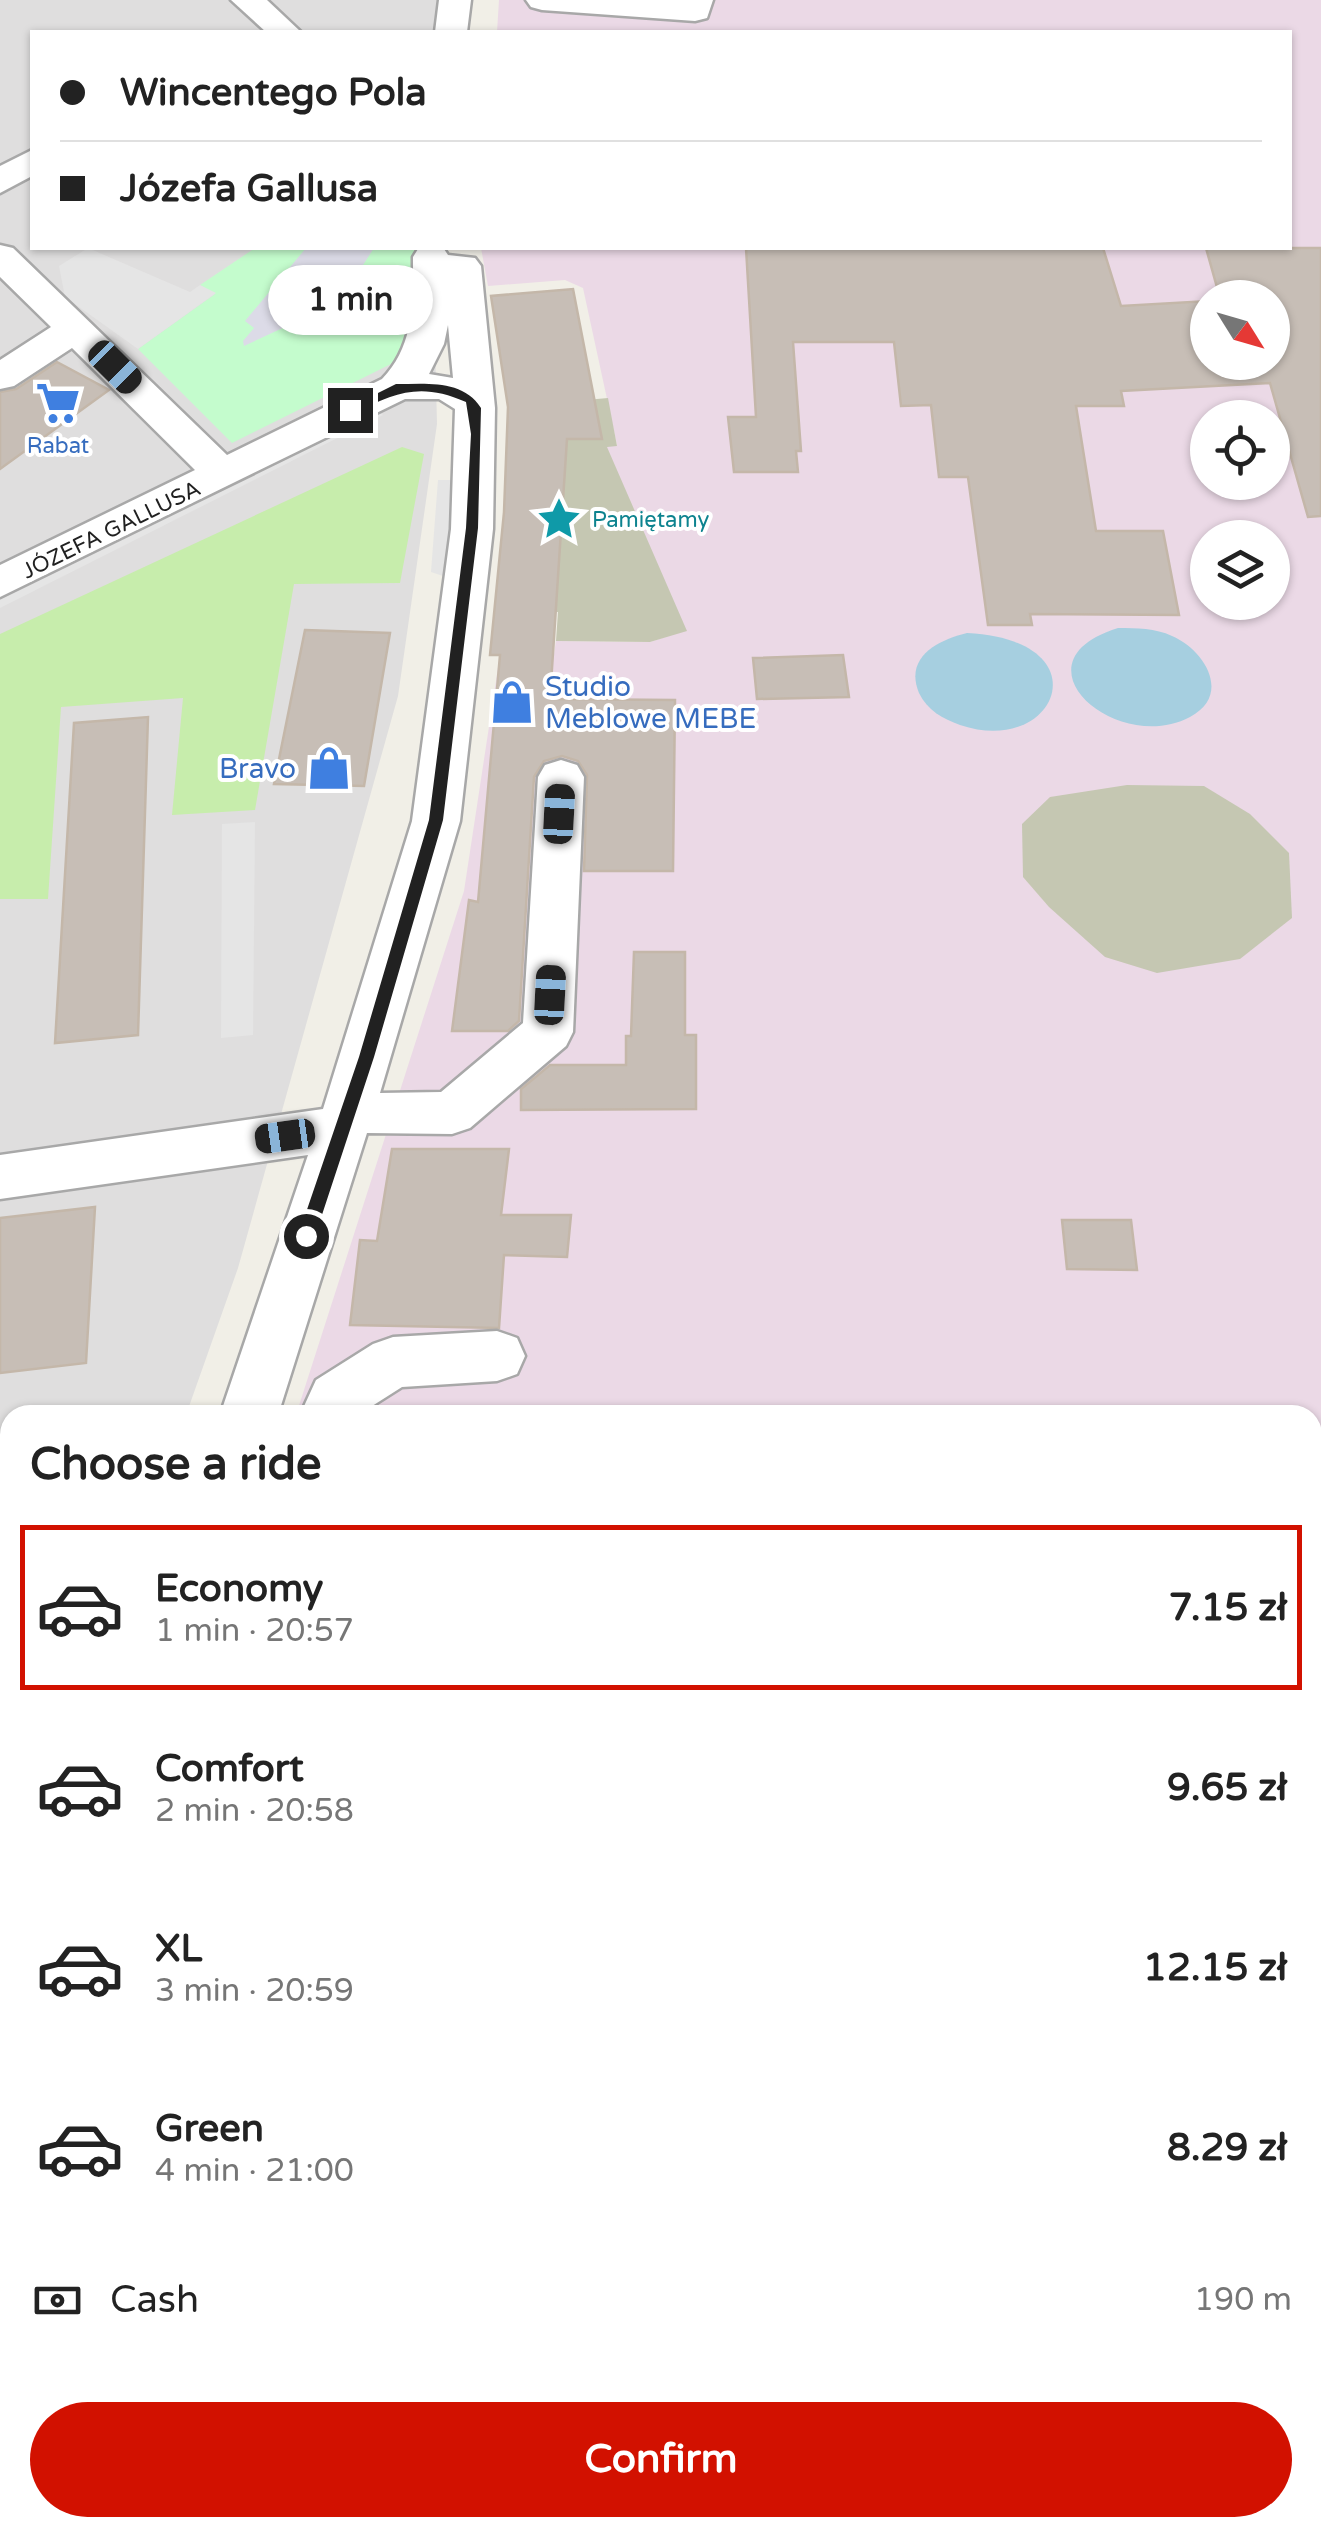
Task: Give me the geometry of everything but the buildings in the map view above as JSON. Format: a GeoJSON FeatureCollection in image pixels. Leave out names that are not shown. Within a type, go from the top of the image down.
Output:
{"type":"FeatureCollection","features":[{"type":"Feature","properties":{"kind":"street"},"geometry":{"type":"LineString","coordinates":[[247,0],[283,30]]}},
{"type":"Feature","properties":{"kind":"street"},"geometry":{"type":"LineString","coordinates":[[451,30],[455,0]]}},
{"type":"Feature","properties":{"kind":"street"},"geometry":{"type":"LineString","coordinates":[[542,0],[694,11],[697,0]]}},
{"type":"Feature","properties":{"kind":"street"},"geometry":{"type":"LineString","coordinates":[[0,182],[30,162]]}},
{"type":"Feature","properties":{"kind":"street","name":"JÓZEFA GALLUSA"},"geometry":{"type":"LineString","coordinates":[[0,256],[223,474]]}},
{"type":"Feature","properties":{"kind":"street"},"geometry":{"type":"LineString","coordinates":[[396,388],[415,368],[431,332],[452,261]]}},
{"type":"Feature","properties":{"kind":"street"},"geometry":{"type":"LineString","coordinates":[[251,1405],[436,820],[472,528],[475,408],[452,261]]}},
{"type":"Feature","properties":{"kind":"street"},"geometry":{"type":"LineString","coordinates":[[0,377],[76,328]]}},
{"type":"Feature","properties":{"kind":"street"},"geometry":{"type":"LineString","coordinates":[[396,388],[444,388],[470,400],[475,408]]}},
{"type":"Feature","properties":{"kind":"street","name":"JÓZEFA GALLUSA"},"geometry":{"type":"LineString","coordinates":[[0,584],[396,388]]}},
{"type":"Feature","properties":{"kind":"street"},"geometry":{"type":"LineString","coordinates":[[0,1177],[345,1118],[452,1113],[548,1032],[561,777]]}},
{"type":"Feature","properties":{"kind":"street"},"geometry":{"type":"LineString","coordinates":[[333,1405],[336,1398],[393,1362],[497,1356]]}},
{"type":"Feature","properties":{"kind":"shaded area"},"geometry":{"type":"Polygon","coordinates":[[[0,0],[443,0],[446,30],[30,30],[30,250],[440,250],[435,342],[437,424],[398,696],[238,1268],[190,1405],[0,1405],[0,0]]]}},
{"type":"Feature","properties":{"kind":"shaded area"},"geometry":{"type":"Polygon","coordinates":[[[499,0],[1321,0],[1321,1405],[299,1405],[464,891],[499,661],[554,654],[556,641],[650,642],[686,630],[606,446],[617,445],[583,288],[565,280],[488,286],[481,250],[1292,250],[1292,30],[497,30],[499,0]]]}},
{"type":"Feature","properties":{"kind":"shaded area"},"geometry":{"type":"Polygon","coordinates":[[[85,250],[93,250],[190,292],[200,285],[216,293],[138,349],[65,297],[59,266],[85,250]]]}},
{"type":"Feature","properties":{"kind":"shaded area"},"geometry":{"type":"Polygon","coordinates":[[[304,250],[373,250],[339,302],[244,346],[243,341],[254,328],[245,321],[304,250]]]}},
{"type":"Feature","properties":{"kind":"shaded area"},"geometry":{"type":"Polygon","coordinates":[[[608,398],[617,446],[607,447],[687,631],[650,642],[556,641],[558,612],[536,614],[522,590],[496,593],[507,508],[508,407],[608,398]]]}},
{"type":"Feature","properties":{"kind":"shaded area"},"geometry":{"type":"Polygon","coordinates":[[[373,406],[383,415],[0,608],[0,595],[373,406]]]}},
{"type":"Feature","properties":{"kind":"shaded area"},"geometry":{"type":"Polygon","coordinates":[[[438,480],[463,480],[455,580],[431,572],[438,480]]]}},
{"type":"Feature","properties":{"kind":"shaded area"},"geometry":{"type":"Polygon","coordinates":[[[1127,785],[1204,786],[1250,814],[1289,853],[1292,918],[1240,959],[1157,973],[1105,957],[1049,907],[1023,877],[1022,824],[1050,797],[1127,785]]]}},
{"type":"Feature","properties":{"kind":"shaded area"},"geometry":{"type":"Polygon","coordinates":[[[255,822],[253,1035],[221,1038],[222,824],[255,822]]]}},
{"type":"Feature","properties":{"kind":"green space"},"geometry":{"type":"Polygon","coordinates":[[[252,250],[419,250],[417,319],[397,361],[232,443],[138,349],[215,294],[200,285],[252,250]]]}},
{"type":"Feature","properties":{"kind":"green space"},"geometry":{"type":"Polygon","coordinates":[[[402,447],[424,454],[400,583],[294,584],[255,810],[172,815],[183,698],[61,707],[48,899],[0,899],[0,634],[402,447]]]}},
{"type":"Feature","properties":{"kind":"water"},"geometry":{"type":"Polygon","coordinates":[[[1118,628],[1166,633],[1195,651],[1211,685],[1203,708],[1190,717],[1161,726],[1132,724],[1106,715],[1085,700],[1073,681],[1073,662],[1087,643],[1118,628]]]}},
{"type":"Feature","properties":{"kind":"water"},"geometry":{"type":"Polygon","coordinates":[[[967,633],[1010,640],[1038,655],[1051,674],[1052,694],[1041,712],[1021,726],[994,731],[954,723],[926,704],[916,680],[920,660],[945,640],[967,633]]]}},
{"type":"Feature","properties":{"kind":"place","name":"Rabat"},"geometry":{"type":"Point","coordinates":[58,403]}},
{"type":"Feature","properties":{"kind":"place","name":"Pamiętamy"},"geometry":{"type":"Point","coordinates":[559,519]}},
{"type":"Feature","properties":{"kind":"place","name":"Studio Meblowe MEBE"},"geometry":{"type":"Point","coordinates":[512,702]}},
{"type":"Feature","properties":{"kind":"place","name":"Bravo"},"geometry":{"type":"Point","coordinates":[329,768]}},
{"type":"Feature","properties":{"kind":"route"},"geometry":{"type":"LineString","coordinates":[[306,1236],[366,1057],[436,820],[472,528],[477,434],[475,408],[470,400],[428,385],[396,388],[350,410]]}}]}
